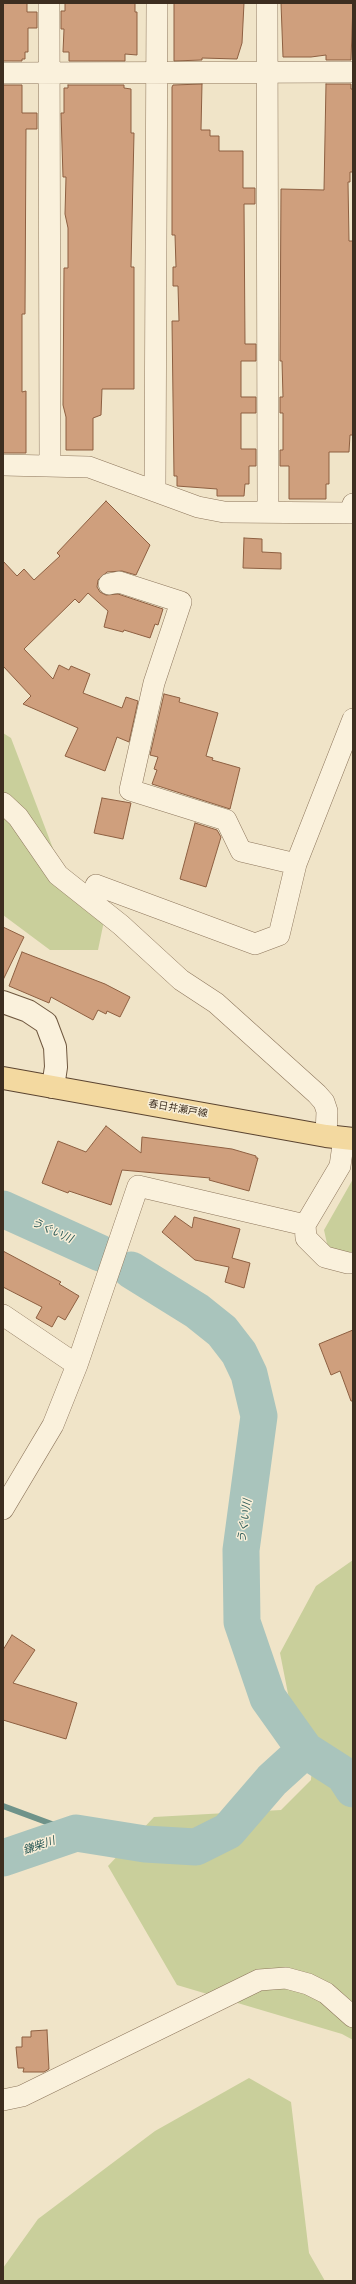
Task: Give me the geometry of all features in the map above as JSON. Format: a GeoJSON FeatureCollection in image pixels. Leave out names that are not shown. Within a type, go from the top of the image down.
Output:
{"type":"FeatureCollection","features":[{"type":"Feature","properties":{"kind":"main road","name":"春日井瀬戸線"},"geometry":{"type":"LineString","coordinates":[[3,1078],[341,1137]]}},
{"type":"Feature","properties":{"kind":"street"},"geometry":{"type":"LineString","coordinates":[[49,3],[50,465]]}},
{"type":"Feature","properties":{"kind":"street"},"geometry":{"type":"LineString","coordinates":[[155,490],[157,3]]}},
{"type":"Feature","properties":{"kind":"street"},"geometry":{"type":"LineString","coordinates":[[268,3],[268,511]]}},
{"type":"Feature","properties":{"kind":"street"},"geometry":{"type":"LineString","coordinates":[[3,73],[353,72]]}},
{"type":"Feature","properties":{"kind":"street"},"geometry":{"type":"LineString","coordinates":[[3,465],[89,467],[198,506],[224,512],[268,511],[350,513],[353,504]]}},
{"type":"Feature","properties":{"kind":"street"},"geometry":{"type":"LineString","coordinates":[[109,584],[119,582],[181,602],[154,683],[130,790],[226,820],[241,851],[296,864]]}},
{"type":"Feature","properties":{"kind":"street"},"geometry":{"type":"LineString","coordinates":[[91,901],[96,885],[255,944],[279,935],[296,864],[353,719]]}},
{"type":"Feature","properties":{"kind":"street"},"geometry":{"type":"LineString","coordinates":[[3,803],[18,817],[58,875],[91,901],[181,980],[216,1003],[324,1102],[327,1111],[341,1137],[340,1166],[305,1225],[306,1238],[325,1256],[348,1263],[353,1263]]}},
{"type":"Feature","properties":{"kind":"street"},"geometry":{"type":"LineString","coordinates":[[3,1002],[28,1011],[46,1023],[55,1047],[56,1067],[53,1087]]}},
{"type":"Feature","properties":{"kind":"street"},"geometry":{"type":"LineString","coordinates":[[3,1509],[53,1425],[77,1365],[138,1186],[305,1225]]}},
{"type":"Feature","properties":{"kind":"street"},"geometry":{"type":"LineString","coordinates":[[3,1315],[77,1365]]}},
{"type":"Feature","properties":{"kind":"street"},"geometry":{"type":"LineString","coordinates":[[3,2100],[22,2096],[259,1980],[286,1978],[308,1984],[333,1998],[353,2017]]}},
{"type":"Feature","properties":{"kind":"green space"},"geometry":{"type":"Polygon","coordinates":[[[3,733],[11,738],[57,859],[104,921],[98,950],[50,950],[3,915],[3,733]]]}},
{"type":"Feature","properties":{"kind":"green space"},"geometry":{"type":"Polygon","coordinates":[[[353,1179],[353,1254],[328,1248],[324,1230],[353,1179]]]}},
{"type":"Feature","properties":{"kind":"green space"},"geometry":{"type":"Polygon","coordinates":[[[353,1560],[353,2040],[342,2034],[177,1985],[108,1866],[154,1817],[281,1810],[311,1780],[313,1752],[293,1719],[280,1653],[316,1586],[353,1560]]]}},
{"type":"Feature","properties":{"kind":"green space"},"geometry":{"type":"Polygon","coordinates":[[[249,2078],[291,2102],[309,2253],[325,2281],[3,2281],[3,2268],[38,2219],[155,2131],[249,2078]]]}},
{"type":"Feature","properties":{"kind":"building"},"geometry":{"type":"Polygon","coordinates":[[[3,3],[27,3],[27,12],[37,12],[37,28],[28,28],[28,52],[25,52],[25,59],[22,59],[22,61],[3,61],[3,3]]]}},
{"type":"Feature","properties":{"kind":"building"},"geometry":{"type":"Polygon","coordinates":[[[65,3],[135,3],[135,12],[137,12],[137,55],[125,54],[125,61],[69,61],[69,52],[63,52],[64,29],[61,29],[61,11],[65,11],[65,3]]]}},
{"type":"Feature","properties":{"kind":"building"},"geometry":{"type":"Polygon","coordinates":[[[174,3],[244,3],[242,43],[237,59],[202,58],[202,60],[174,61],[174,3]]]}},
{"type":"Feature","properties":{"kind":"building"},"geometry":{"type":"Polygon","coordinates":[[[281,3],[353,3],[351,60],[326,60],[326,55],[311,57],[283,57],[281,3]]]}},
{"type":"Feature","properties":{"kind":"building"},"geometry":{"type":"Polygon","coordinates":[[[202,84],[201,130],[210,130],[210,136],[219,136],[219,151],[243,151],[243,188],[255,188],[255,204],[244,204],[245,344],[256,344],[256,361],[241,361],[241,397],[256,397],[256,413],[241,413],[241,449],[256,449],[256,466],[249,466],[249,484],[245,484],[244,496],[217,496],[217,489],[177,486],[177,476],[174,476],[172,321],[179,321],[178,286],[173,286],[173,267],[176,267],[175,235],[172,235],[172,87],[173,85],[202,84]]]}},
{"type":"Feature","properties":{"kind":"building"},"geometry":{"type":"Polygon","coordinates":[[[326,84],[351,84],[351,89],[353,89],[353,172],[350,172],[350,182],[348,182],[349,241],[353,241],[353,435],[350,435],[349,452],[329,452],[329,484],[326,484],[326,499],[289,499],[289,466],[280,466],[280,450],[283,450],[283,413],[280,413],[280,397],[283,397],[282,361],[280,361],[281,189],[324,190],[326,84]]]}},
{"type":"Feature","properties":{"kind":"building"},"geometry":{"type":"Polygon","coordinates":[[[3,85],[22,85],[22,113],[37,113],[37,129],[26,129],[25,314],[22,314],[22,392],[26,391],[26,453],[3,453],[3,85]]]}},
{"type":"Feature","properties":{"kind":"building"},"geometry":{"type":"Polygon","coordinates":[[[68,85],[124,85],[124,88],[131,89],[131,133],[134,133],[131,267],[134,267],[134,389],[102,389],[101,415],[93,418],[93,450],[66,450],[66,417],[63,405],[64,268],[68,268],[68,228],[65,214],[66,177],[63,177],[61,113],[64,113],[64,88],[68,88],[68,85]]]}},
{"type":"Feature","properties":{"kind":"building"},"geometry":{"type":"Polygon","coordinates":[[[106,501],[150,545],[136,575],[122,571],[107,572],[98,580],[97,587],[100,592],[106,595],[118,594],[163,609],[158,625],[155,624],[150,638],[124,630],[123,632],[104,627],[108,611],[88,593],[79,603],[75,599],[24,649],[53,679],[59,665],[69,670],[71,666],[90,674],[83,693],[122,708],[126,697],[138,701],[129,742],[117,737],[105,771],[65,756],[78,728],[23,704],[31,696],[3,666],[3,561],[17,576],[24,569],[34,580],[60,556],[57,553],[106,501]]]}},
{"type":"Feature","properties":{"kind":"building"},"geometry":{"type":"Polygon","coordinates":[[[244,538],[262,539],[262,552],[281,553],[281,569],[243,568],[244,538]]]}},
{"type":"Feature","properties":{"kind":"building"},"geometry":{"type":"Polygon","coordinates":[[[164,694],[180,698],[179,702],[218,713],[206,756],[213,758],[212,760],[240,768],[230,809],[152,784],[157,770],[154,769],[158,757],[150,755],[164,694]]]}},
{"type":"Feature","properties":{"kind":"building"},"geometry":{"type":"Polygon","coordinates":[[[102,798],[131,803],[123,839],[94,833],[102,798]]]}},
{"type":"Feature","properties":{"kind":"building"},"geometry":{"type":"Polygon","coordinates":[[[195,823],[217,830],[221,837],[206,887],[180,879],[195,823]]]}},
{"type":"Feature","properties":{"kind":"building"},"geometry":{"type":"Polygon","coordinates":[[[3,927],[24,937],[3,980],[3,927]]]}},
{"type":"Feature","properties":{"kind":"building"},"geometry":{"type":"Polygon","coordinates":[[[22,952],[105,984],[130,997],[120,1017],[107,1011],[106,1014],[98,1010],[93,1020],[51,997],[49,1003],[9,986],[22,952]]]}},
{"type":"Feature","properties":{"kind":"building"},"geometry":{"type":"Polygon","coordinates":[[[106,1126],[141,1153],[142,1137],[232,1149],[256,1156],[256,1158],[258,1158],[249,1191],[209,1180],[210,1178],[122,1170],[111,1205],[69,1191],[68,1193],[42,1183],[58,1141],[86,1152],[106,1126]]]}},
{"type":"Feature","properties":{"kind":"building"},"geometry":{"type":"Polygon","coordinates":[[[175,1216],[192,1228],[194,1217],[240,1229],[232,1258],[250,1263],[244,1288],[225,1282],[229,1267],[195,1260],[162,1232],[175,1216]]]}},
{"type":"Feature","properties":{"kind":"building"},"geometry":{"type":"Polygon","coordinates":[[[3,1251],[61,1282],[59,1284],[79,1296],[65,1320],[58,1316],[52,1327],[36,1318],[42,1307],[3,1287],[3,1251]]]}},
{"type":"Feature","properties":{"kind":"building"},"geometry":{"type":"Polygon","coordinates":[[[353,1330],[353,1401],[351,1401],[340,1371],[331,1375],[319,1344],[353,1330]]]}},
{"type":"Feature","properties":{"kind":"building"},"geometry":{"type":"Polygon","coordinates":[[[12,1635],[35,1650],[13,1683],[77,1703],[66,1739],[3,1720],[3,1650],[12,1635]]]}},
{"type":"Feature","properties":{"kind":"building"},"geometry":{"type":"Polygon","coordinates":[[[47,2030],[49,2069],[44,2072],[23,2072],[24,2068],[18,2068],[16,2047],[22,2047],[22,2037],[31,2037],[31,2031],[47,2030]]]}},
{"type":"Feature","properties":{"kind":"waterway","name":"うぐい川"},"geometry":{"type":"LineString","coordinates":[[3,1209],[100,1253]]}},
{"type":"Feature","properties":{"kind":"waterway","name":"うぐい川"},"geometry":{"type":"LineString","coordinates":[[131,1270],[197,1311],[222,1331],[239,1353],[249,1374],[259,1416],[241,1550],[242,1622],[268,1698],[305,1750],[344,1775],[353,1789]]}},
{"type":"Feature","properties":{"kind":"waterway","name":"鎌柴川"},"geometry":{"type":"LineString","coordinates":[[3,1858],[76,1833],[145,1844],[196,1847],[228,1831],[272,1780],[305,1750]]}},
{"type":"Feature","properties":{"kind":"waterway"},"geometry":{"type":"LineString","coordinates":[[3,1806],[76,1833]]}}]}
